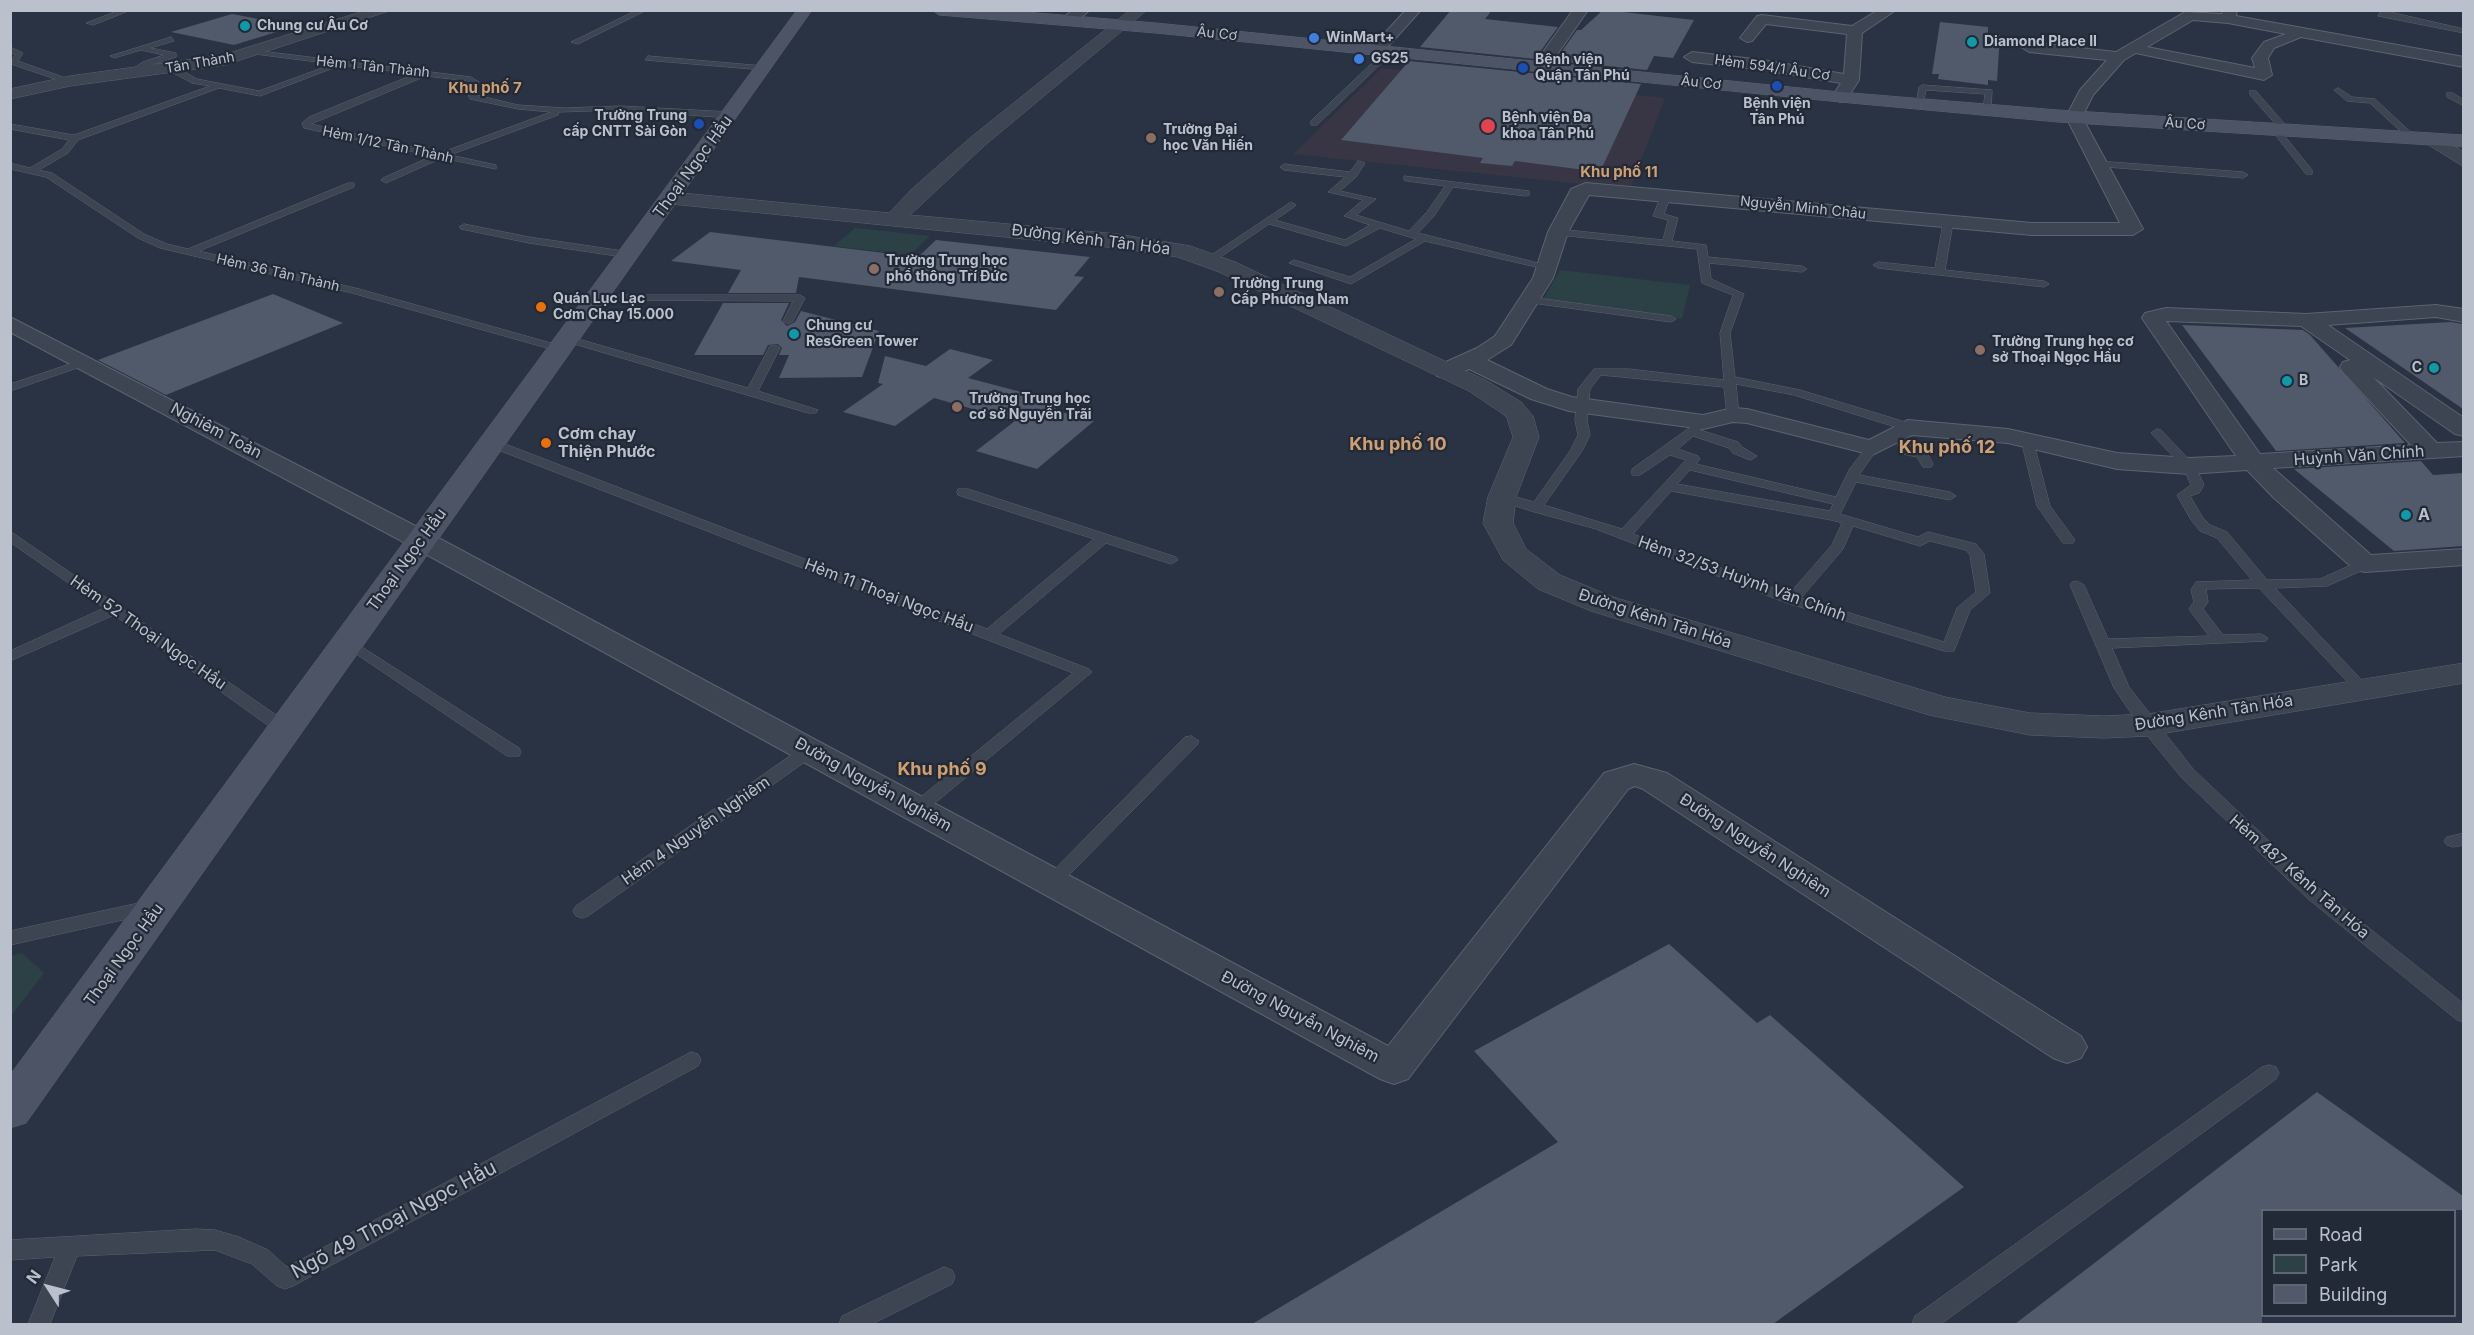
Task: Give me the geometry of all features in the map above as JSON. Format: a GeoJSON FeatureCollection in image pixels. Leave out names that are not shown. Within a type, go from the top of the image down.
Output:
{"type":"FeatureCollection","features":[{"type":"Feature","properties":{"kind":"main road","name":"Thoại Ngọc Hầu"},"geometry":{"type":"LineString","coordinates":[[10,1110],[805,10]]}},
{"type":"Feature","properties":{"kind":"main road","name":"Âu Cơ"},"geometry":{"type":"LineString","coordinates":[[939,10],[1123,25],[1988,110],[2463,141]]}},
{"type":"Feature","properties":{"kind":"street","name":"Tân Thành"},"geometry":{"type":"LineString","coordinates":[[10,94],[70,81],[173,69],[255,52],[385,10]]}},
{"type":"Feature","properties":{"kind":"street"},"geometry":{"type":"LineString","coordinates":[[1069,20],[1083,10]]}},
{"type":"Feature","properties":{"kind":"street"},"geometry":{"type":"LineString","coordinates":[[894,220],[920,192],[977,142],[1140,10]]}},
{"type":"Feature","properties":{"kind":"street"},"geometry":{"type":"LineString","coordinates":[[1384,50],[1414,10]]}},
{"type":"Feature","properties":{"kind":"street"},"geometry":{"type":"LineString","coordinates":[[1541,66],[1581,10]]}},
{"type":"Feature","properties":{"kind":"street"},"geometry":{"type":"LineString","coordinates":[[1747,38],[1762,15],[1855,31],[1889,10]]}},
{"type":"Feature","properties":{"kind":"street"},"geometry":{"type":"LineString","coordinates":[[2169,10],[2190,15],[2229,15],[2298,32],[2463,62]]}},
{"type":"Feature","properties":{"kind":"street"},"geometry":{"type":"LineString","coordinates":[[2074,117],[2086,93],[2125,52],[2145,44],[2190,15]]}},
{"type":"Feature","properties":{"kind":"street"},"geometry":{"type":"LineString","coordinates":[[2332,38],[2338,26],[2385,35]]}},
{"type":"Feature","properties":{"kind":"street"},"geometry":{"type":"LineString","coordinates":[[1840,97],[1851,80],[1855,31]]}},
{"type":"Feature","properties":{"kind":"street"},"geometry":{"type":"LineString","coordinates":[[2029,47],[2125,52],[2264,75],[2260,58],[2269,45],[2290,38],[2298,32]]}},
{"type":"Feature","properties":{"kind":"street"},"geometry":{"type":"LineString","coordinates":[[2428,41],[2463,40]]}},
{"type":"Feature","properties":{"kind":"street","name":"Hẻm 594/1 Âu Cơ"},"geometry":{"type":"LineString","coordinates":[[1692,57],[1763,65],[1851,80]]}},
{"type":"Feature","properties":{"kind":"street","name":"Nguyễn Minh Châu"},"geometry":{"type":"LineString","coordinates":[[1457,365],[1499,345],[1549,267],[1558,232],[1578,193],[1586,189],[2032,230],[2133,229],[2074,117]]}},
{"type":"Feature","properties":{"kind":"street"},"geometry":{"type":"LineString","coordinates":[[2434,140],[2463,161]]}},
{"type":"Feature","properties":{"kind":"street","name":"Đường Kênh Tân Hóa"},"geometry":{"type":"LineString","coordinates":[[671,198],[1117,241],[1173,250],[1209,260],[1457,365],[1520,416],[1526,437],[1503,497],[1498,523],[1514,554],[1549,582],[1602,604],[1970,714],[2064,727],[2148,725],[2362,689],[2460,677]]}},
{"type":"Feature","properties":{"kind":"street"},"geometry":{"type":"LineString","coordinates":[[2463,316],[2436,311],[2306,320],[2166,314],[2153,318],[2254,463],[2283,493],[2365,564],[2463,557]]}},
{"type":"Feature","properties":{"kind":"street"},"geometry":{"type":"LineString","coordinates":[[2306,320],[2463,429]]}},
{"type":"Feature","properties":{"kind":"street"},"geometry":{"type":"LineString","coordinates":[[2306,320],[2431,451]]}},
{"type":"Feature","properties":{"kind":"street","name":"Nghiêm Toản"},"geometry":{"type":"LineString","coordinates":[[10,323],[421,540]]}},
{"type":"Feature","properties":{"kind":"street"},"geometry":{"type":"LineString","coordinates":[[1457,365],[1548,398],[1698,427],[1733,415],[1747,416],[1872,448],[1902,430]]}},
{"type":"Feature","properties":{"kind":"street","name":"Huỳnh Văn Chính"},"geometry":{"type":"LineString","coordinates":[[1902,430],[2030,440],[2117,460],[2189,466],[2463,449]]}},
{"type":"Feature","properties":{"kind":"street","name":"Đường Nguyễn Nghiêm"},"geometry":{"type":"LineString","coordinates":[[421,540],[1394,1068],[1616,781],[1629,775],[1655,781],[2067,1047]]}},
{"type":"Feature","properties":{"kind":"lane"},"geometry":{"type":"LineString","coordinates":[[90,23],[128,10]]}},
{"type":"Feature","properties":{"kind":"lane"},"geometry":{"type":"LineString","coordinates":[[575,42],[644,10]]}},
{"type":"Feature","properties":{"kind":"lane"},"geometry":{"type":"LineString","coordinates":[[2386,10],[2381,14],[2463,31]]}},
{"type":"Feature","properties":{"kind":"lane"},"geometry":{"type":"LineString","coordinates":[[114,56],[171,39]]}},
{"type":"Feature","properties":{"kind":"lane"},"geometry":{"type":"LineString","coordinates":[[129,74],[146,64],[173,56],[141,48]]}},
{"type":"Feature","properties":{"kind":"lane"},"geometry":{"type":"LineString","coordinates":[[10,49],[19,53],[14,62],[70,81]]}},
{"type":"Feature","properties":{"kind":"lane"},"geometry":{"type":"LineString","coordinates":[[1314,123],[1384,50]]}},
{"type":"Feature","properties":{"kind":"lane","name":"Hẻm 1 Tân Thành"},"geometry":{"type":"LineString","coordinates":[[255,52],[474,80],[471,95],[488,102],[518,107],[564,110]]}},
{"type":"Feature","properties":{"kind":"lane"},"geometry":{"type":"LineString","coordinates":[[648,58],[764,68]]}},
{"type":"Feature","properties":{"kind":"lane"},"geometry":{"type":"LineString","coordinates":[[173,69],[195,81],[260,94],[340,64]]}},
{"type":"Feature","properties":{"kind":"lane","name":"Hẻm 1/12 Tân Thành"},"geometry":{"type":"LineString","coordinates":[[425,72],[306,123],[312,129],[493,167]]}},
{"type":"Feature","properties":{"kind":"lane"},"geometry":{"type":"LineString","coordinates":[[33,170],[65,151],[75,138],[216,87]]}},
{"type":"Feature","properties":{"kind":"lane"},"geometry":{"type":"LineString","coordinates":[[2338,90],[2350,99],[2372,101],[2414,139]]}},
{"type":"Feature","properties":{"kind":"lane"},"geometry":{"type":"LineString","coordinates":[[2253,93],[2309,172]]}},
{"type":"Feature","properties":{"kind":"lane"},"geometry":{"type":"LineString","coordinates":[[2450,95],[2463,104]]}},
{"type":"Feature","properties":{"kind":"lane"},"geometry":{"type":"LineString","coordinates":[[386,180],[438,156],[564,110],[620,108],[731,115]]}},
{"type":"Feature","properties":{"kind":"lane"},"geometry":{"type":"LineString","coordinates":[[10,122],[75,138]]}},
{"type":"Feature","properties":{"kind":"lane"},"geometry":{"type":"LineString","coordinates":[[1361,163],[1353,175],[1332,192],[1371,199],[1349,216],[1410,235],[1549,267]]}},
{"type":"Feature","properties":{"kind":"lane"},"geometry":{"type":"LineString","coordinates":[[2098,164],[2243,175]]}},
{"type":"Feature","properties":{"kind":"lane","name":"Hẻm 36 Tân Thành"},"geometry":{"type":"LineString","coordinates":[[10,166],[33,170],[53,177],[141,236],[188,252],[355,291],[752,392],[812,410]]}},
{"type":"Feature","properties":{"kind":"lane"},"geometry":{"type":"LineString","coordinates":[[1284,167],[1353,175]]}},
{"type":"Feature","properties":{"kind":"lane"},"geometry":{"type":"LineString","coordinates":[[1407,178],[1526,193]]}},
{"type":"Feature","properties":{"kind":"lane"},"geometry":{"type":"LineString","coordinates":[[1410,235],[1431,214],[1450,183]]}},
{"type":"Feature","properties":{"kind":"lane"},"geometry":{"type":"LineString","coordinates":[[188,252],[351,185]]}},
{"type":"Feature","properties":{"kind":"lane"},"geometry":{"type":"LineString","coordinates":[[1666,195],[1658,216],[1673,218],[1667,243]]}},
{"type":"Feature","properties":{"kind":"lane"},"geometry":{"type":"LineString","coordinates":[[1209,260],[1291,205]]}},
{"type":"Feature","properties":{"kind":"lane"},"geometry":{"type":"LineString","coordinates":[[1268,222],[1346,243],[1378,225]]}},
{"type":"Feature","properties":{"kind":"lane"},"geometry":{"type":"LineString","coordinates":[[1940,270],[1948,223]]}},
{"type":"Feature","properties":{"kind":"lane"},"geometry":{"type":"LineString","coordinates":[[464,226],[538,242],[630,255]]}},
{"type":"Feature","properties":{"kind":"lane"},"geometry":{"type":"LineString","coordinates":[[1558,232],[1702,247],[1706,281],[1739,294],[1725,333],[1733,415]]}},
{"type":"Feature","properties":{"kind":"lane"},"geometry":{"type":"LineString","coordinates":[[1294,263],[1351,281],[1425,238]]}},
{"type":"Feature","properties":{"kind":"lane"},"geometry":{"type":"LineString","coordinates":[[1704,260],[1802,269]]}},
{"type":"Feature","properties":{"kind":"lane"},"geometry":{"type":"LineString","coordinates":[[1878,265],[1940,270],[2044,284]]}},
{"type":"Feature","properties":{"kind":"lane"},"geometry":{"type":"LineString","coordinates":[[598,298],[800,298],[788,321]]}},
{"type":"Feature","properties":{"kind":"lane"},"geometry":{"type":"LineString","coordinates":[[1529,300],[1671,319]]}},
{"type":"Feature","properties":{"kind":"lane"},"geometry":{"type":"LineString","coordinates":[[752,392],[774,348]]}},
{"type":"Feature","properties":{"kind":"lane"},"geometry":{"type":"LineString","coordinates":[[10,388],[85,362]]}},
{"type":"Feature","properties":{"kind":"lane"},"geometry":{"type":"LineString","coordinates":[[1536,508],[1576,451],[1584,435],[1582,406],[1584,389],[1598,371],[1730,382],[1796,392],[1902,430],[1907,451],[1922,454],[1927,464]]}},
{"type":"Feature","properties":{"kind":"lane"},"geometry":{"type":"LineString","coordinates":[[1636,472],[1698,427],[1751,456]]}},
{"type":"Feature","properties":{"kind":"lane"},"geometry":{"type":"LineString","coordinates":[[2157,433],[2189,466],[2198,485],[2194,490],[2183,495],[2198,520],[2205,528],[2222,535],[2264,585],[2362,689]]}},
{"type":"Feature","properties":{"kind":"lane"},"geometry":{"type":"LineString","coordinates":[[2030,440],[2029,448],[2044,506],[2067,540]]}},
{"type":"Feature","properties":{"kind":"lane","name":"Hẻm 11 Thoại Ngọc Hầu"},"geometry":{"type":"LineString","coordinates":[[492,442],[1084,672],[917,809]]}},
{"type":"Feature","properties":{"kind":"lane"},"geometry":{"type":"LineString","coordinates":[[1833,516],[1852,477],[1872,448]]}},
{"type":"Feature","properties":{"kind":"lane"},"geometry":{"type":"LineString","coordinates":[[1624,535],[1694,459],[1669,450]]}},
{"type":"Feature","properties":{"kind":"lane"},"geometry":{"type":"LineString","coordinates":[[1687,466],[1840,502]]}},
{"type":"Feature","properties":{"kind":"lane"},"geometry":{"type":"LineString","coordinates":[[1852,477],[1950,496]]}},
{"type":"Feature","properties":{"kind":"lane"},"geometry":{"type":"LineString","coordinates":[[1670,487],[1833,516],[1849,521],[1838,546],[1792,600]]}},
{"type":"Feature","properties":{"kind":"lane"},"geometry":{"type":"LineString","coordinates":[[963,492],[1171,560]]}},
{"type":"Feature","properties":{"kind":"lane","name":"Hẻm 32/53 Huỳnh Văn Chính"},"geometry":{"type":"LineString","coordinates":[[1503,497],[1624,535],[1792,600],[1949,648],[1964,608],[1983,593],[1977,554],[1971,547],[1928,536],[1920,542],[1849,521]]}},
{"type":"Feature","properties":{"kind":"lane","name":"Hẻm 52 Thoại Ngọc Hầu"},"geometry":{"type":"LineString","coordinates":[[11,536],[286,730]]}},
{"type":"Feature","properties":{"kind":"lane"},"geometry":{"type":"LineString","coordinates":[[989,635],[1104,538]]}},
{"type":"Feature","properties":{"kind":"lane"},"geometry":{"type":"LineString","coordinates":[[2219,639],[2196,609],[2201,602],[2198,590],[2201,585],[2322,583],[2365,564]]}},
{"type":"Feature","properties":{"kind":"lane","name":"Hẻm 487 Kênh Tân Hóa"},"geometry":{"type":"LineString","coordinates":[[2076,585],[2122,688],[2148,725],[2187,773],[2262,847],[2313,892],[2463,1015]]}},
{"type":"Feature","properties":{"kind":"lane"},"geometry":{"type":"LineString","coordinates":[[10,657],[115,609]]}},
{"type":"Feature","properties":{"kind":"lane"},"geometry":{"type":"LineString","coordinates":[[2102,644],[2261,638]]}},
{"type":"Feature","properties":{"kind":"lane"},"geometry":{"type":"LineString","coordinates":[[348,642],[513,752]]}},
{"type":"Feature","properties":{"kind":"lane"},"geometry":{"type":"LineString","coordinates":[[1052,882],[1191,741]]}},
{"type":"Feature","properties":{"kind":"lane","name":"Hẻm 4 Nguyễn Nghiêm"},"geometry":{"type":"LineString","coordinates":[[582,911],[810,750]]}},
{"type":"Feature","properties":{"kind":"lane"},"geometry":{"type":"LineString","coordinates":[[10,939],[160,905]]}},
{"type":"Feature","properties":{"kind":"lane","name":"Ngõ 49 Thoại Ngọc Hầu"},"geometry":{"type":"LineString","coordinates":[[10,1251],[196,1239],[215,1240],[231,1244],[260,1257],[285,1280],[691,1060]]}},
{"type":"Feature","properties":{"kind":"lane"},"geometry":{"type":"LineString","coordinates":[[1923,1324],[2269,1073]]}},
{"type":"Feature","properties":{"kind":"lane"},"geometry":{"type":"LineString","coordinates":[[39,1324],[70,1247]]}},
{"type":"Feature","properties":{"kind":"lane"},"geometry":{"type":"LineString","coordinates":[[850,1324],[944,1277]]}},
{"type":"Feature","properties":{"kind":"shaded area","name":"Bệnh viện Đa khoa Tân Phú"},"geometry":{"type":"Polygon","coordinates":[[[1382,68],[1665,98],[1630,189],[1293,154],[1382,68]]]}},
{"type":"Feature","properties":{"kind":"green space"},"geometry":{"type":"Polygon","coordinates":[[[856,227],[930,236],[910,255],[834,246],[856,227]]]}},
{"type":"Feature","properties":{"kind":"green space"},"geometry":{"type":"Polygon","coordinates":[[[1560,270],[1690,285],[1682,319],[1543,300],[1560,270]]]}},
{"type":"Feature","properties":{"kind":"green space"},"geometry":{"type":"Polygon","coordinates":[[[22,953],[44,973],[11,1016],[11,956],[22,953]]]}},
{"type":"Feature","properties":{"kind":"building"},"geometry":{"type":"Polygon","coordinates":[[[1451,10],[1492,10],[1485,19],[1558,27],[1535,59],[1420,47],[1451,10]]]}},
{"type":"Feature","properties":{"kind":"building"},"geometry":{"type":"Polygon","coordinates":[[[1603,10],[1694,20],[1673,58],[1654,56],[1647,70],[1555,61],[1577,30],[1581,30],[1603,10]]]}},
{"type":"Feature","properties":{"kind":"building","name":"Chung cư Âu Cơ"},"geometry":{"type":"Polygon","coordinates":[[[232,14],[296,26],[234,45],[171,32],[232,14]]]}},
{"type":"Feature","properties":{"kind":"building","name":"Diamond Place II"},"geometry":{"type":"Polygon","coordinates":[[[1940,22],[1988,27],[1988,34],[2000,35],[1997,81],[1988,80],[1988,85],[1938,79],[1939,74],[1932,74],[1940,22]]]}},
{"type":"Feature","properties":{"kind":"building","name":"Bệnh viện Đa khoa Tân Phú"},"geometry":{"type":"Polygon","coordinates":[[[1409,61],[1641,84],[1600,172],[1515,161],[1512,166],[1480,163],[1483,158],[1341,140],[1409,61]]]}},
{"type":"Feature","properties":{"kind":"building","name":"Trường Trung học phổ thông Trí Đức"},"geometry":{"type":"Polygon","coordinates":[[[710,232],[918,257],[936,240],[1090,257],[1074,276],[1084,277],[1056,310],[799,277],[796,293],[728,293],[741,270],[671,261],[710,232]]]}},
{"type":"Feature","properties":{"kind":"building"},"geometry":{"type":"Polygon","coordinates":[[[273,294],[343,323],[166,395],[98,360],[273,294]]]}},
{"type":"Feature","properties":{"kind":"building","name":"Chung cư ResGreen Tower"},"geometry":{"type":"Polygon","coordinates":[[[723,303],[789,303],[781,320],[787,326],[795,322],[801,311],[879,331],[862,377],[779,378],[789,355],[779,355],[782,348],[778,344],[768,345],[763,355],[694,355],[723,303]]]}},
{"type":"Feature","properties":{"kind":"building","name":"C"},"geometry":{"type":"Polygon","coordinates":[[[2451,322],[2463,324],[2463,409],[2345,328],[2451,322]]]}},
{"type":"Feature","properties":{"kind":"building","name":"B"},"geometry":{"type":"Polygon","coordinates":[[[2182,325],[2303,330],[2310,335],[2405,443],[2276,451],[2182,325]]]}},
{"type":"Feature","properties":{"kind":"building"},"geometry":{"type":"Polygon","coordinates":[[[950,349],[993,360],[968,378],[1063,403],[1054,410],[1094,421],[1037,469],[976,451],[1015,421],[934,398],[895,426],[843,412],[883,384],[878,383],[885,356],[926,366],[950,349]]]}},
{"type":"Feature","properties":{"kind":"building","name":"A"},"geometry":{"type":"Polygon","coordinates":[[[2421,461],[2433,475],[2463,473],[2463,546],[2394,551],[2294,469],[2421,461]]]}},
{"type":"Feature","properties":{"kind":"building"},"geometry":{"type":"Polygon","coordinates":[[[1669,944],[1757,1023],[1770,1015],[1964,1187],[1773,1324],[1252,1324],[1558,1142],[1474,1051],[1669,944]]]}},
{"type":"Feature","properties":{"kind":"building"},"geometry":{"type":"Polygon","coordinates":[[[2317,1092],[2463,1196],[2463,1210],[2261,1209],[2262,1324],[2015,1324],[2317,1092]]]}},
{"type":"Feature","properties":{"kind":"place","name":"Chung cư Âu Cơ"},"geometry":{"type":"Point","coordinates":[245,26]}},
{"type":"Feature","properties":{"kind":"place","name":"WinMart+"},"geometry":{"type":"Point","coordinates":[1314,38]}},
{"type":"Feature","properties":{"kind":"place","name":"Diamond Place II"},"geometry":{"type":"Point","coordinates":[1972,42]}},
{"type":"Feature","properties":{"kind":"place","name":"GS25"},"geometry":{"type":"Point","coordinates":[1359,59]}},
{"type":"Feature","properties":{"kind":"place","name":"Bệnh viện Quận Tân Phú"},"geometry":{"type":"Point","coordinates":[1523,68]}},
{"type":"Feature","properties":{"kind":"place","name":"Bệnh viện Tân Phú"},"geometry":{"type":"Point","coordinates":[1777,86]}},
{"type":"Feature","properties":{"kind":"place","name":"Trường Trung cấp CNTT Sài Gòn"},"geometry":{"type":"Point","coordinates":[699,124]}},
{"type":"Feature","properties":{"kind":"place","name":"Bệnh viện Đa khoa Tân Phú"},"geometry":{"type":"Point","coordinates":[1488,126]}},
{"type":"Feature","properties":{"kind":"place","name":"Trường Đại học Văn Hiến"},"geometry":{"type":"Point","coordinates":[1151,138]}},
{"type":"Feature","properties":{"kind":"place","name":"Trường Trung học phổ thông Trí Đức"},"geometry":{"type":"Point","coordinates":[874,269]}},
{"type":"Feature","properties":{"kind":"place","name":"Trường Trung Cấp Phương Nam"},"geometry":{"type":"Point","coordinates":[1219,292]}},
{"type":"Feature","properties":{"kind":"place","name":"Quán Lục Lạc Cơm Chay 15.000"},"geometry":{"type":"Point","coordinates":[541,307]}},
{"type":"Feature","properties":{"kind":"place","name":"Chung cư ResGreen Tower"},"geometry":{"type":"Point","coordinates":[794,334]}},
{"type":"Feature","properties":{"kind":"place","name":"Trường Trung học cơ sở Thoại Ngọc Hầu"},"geometry":{"type":"Point","coordinates":[1980,350]}},
{"type":"Feature","properties":{"kind":"place","name":"C"},"geometry":{"type":"Point","coordinates":[2434,368]}},
{"type":"Feature","properties":{"kind":"place","name":"B"},"geometry":{"type":"Point","coordinates":[2287,381]}},
{"type":"Feature","properties":{"kind":"place","name":"Trường Trung học cơ sở Nguyễn Trãi"},"geometry":{"type":"Point","coordinates":[957,407]}},
{"type":"Feature","properties":{"kind":"place","name":"Cơm chay Thiện Phước"},"geometry":{"type":"Point","coordinates":[546,443]}},
{"type":"Feature","properties":{"kind":"place","name":"A"},"geometry":{"type":"Point","coordinates":[2406,515]}},
{"type":"Feature","properties":{"kind":"district","name":"Khu phố 7"},"geometry":{"type":"Point","coordinates":[485,88]}},
{"type":"Feature","properties":{"kind":"district","name":"Khu phố 11"},"geometry":{"type":"Point","coordinates":[1619,172]}},
{"type":"Feature","properties":{"kind":"district","name":"Khu phố 10"},"geometry":{"type":"Point","coordinates":[1398,445]}},
{"type":"Feature","properties":{"kind":"district","name":"Khu phố 12"},"geometry":{"type":"Point","coordinates":[1947,448]}},
{"type":"Feature","properties":{"kind":"district","name":"Khu phố 9"},"geometry":{"type":"Point","coordinates":[942,770]}}]}
